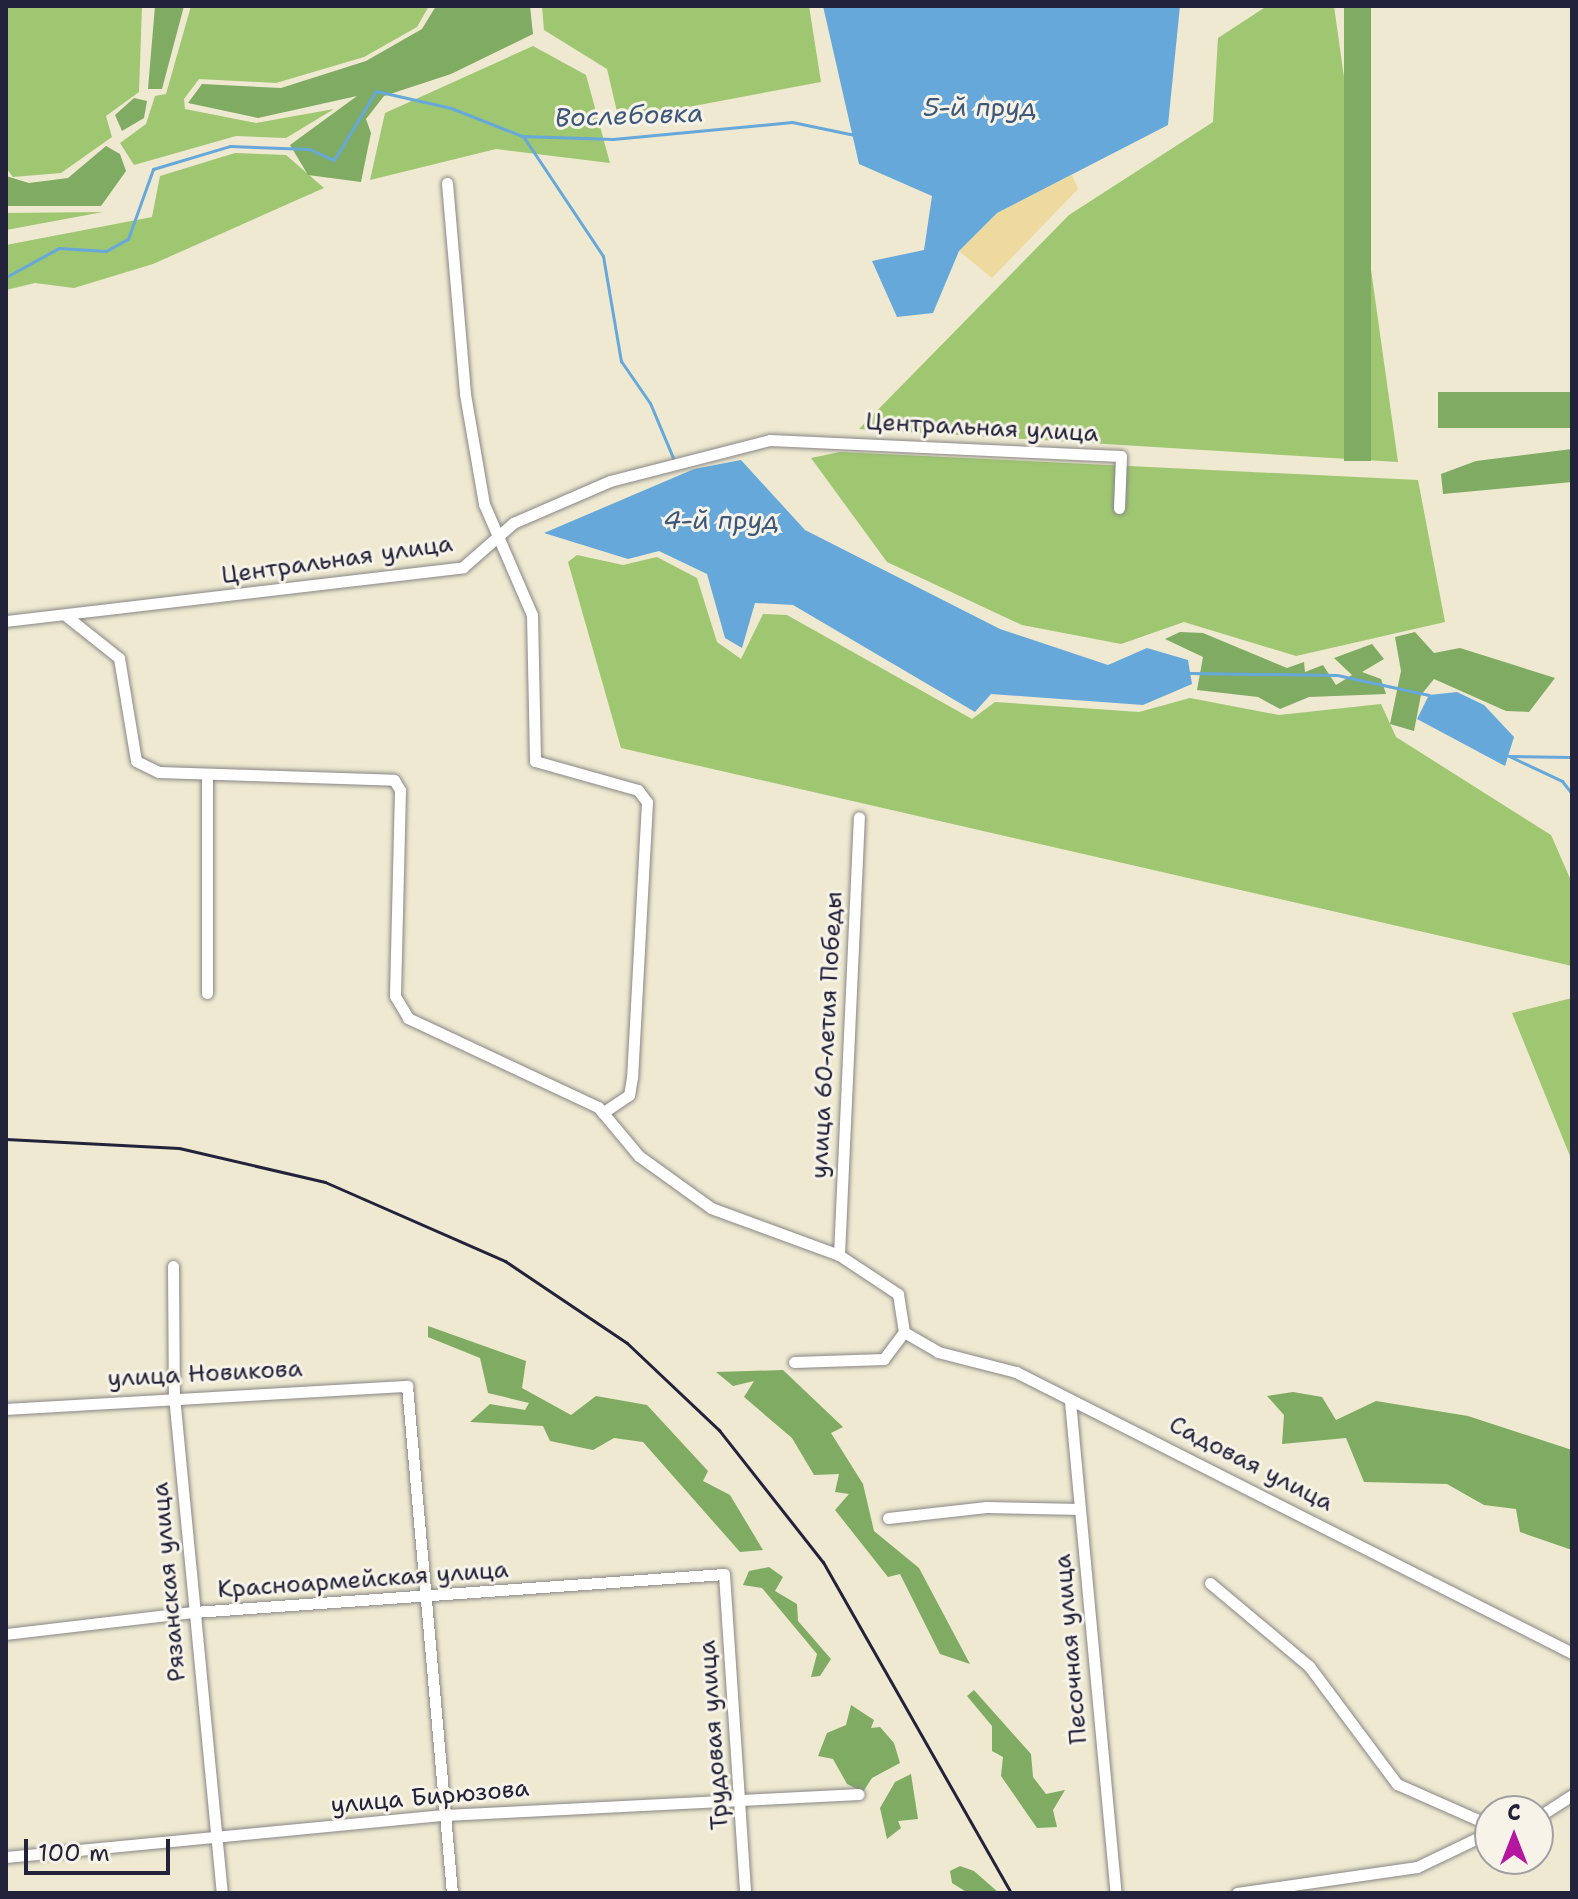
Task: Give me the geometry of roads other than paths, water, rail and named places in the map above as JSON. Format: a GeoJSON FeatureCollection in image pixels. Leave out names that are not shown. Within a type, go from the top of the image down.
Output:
{"type":"FeatureCollection","features":[{"type":"Feature","properties":{"kind":"street"},"geometry":{"type":"LineString","coordinates":[[447,183],[465,394],[494,540],[518,570],[532,615],[535,761],[638,790],[647,802],[632,1077],[629,1095],[602,1113]]}},
{"type":"Feature","properties":{"kind":"street","name":"Центральная улица"},"geometry":{"type":"LineString","coordinates":[[6,621],[463,567],[513,523],[610,481],[770,440],[1121,456],[1119,508]]}},
{"type":"Feature","properties":{"kind":"street"},"geometry":{"type":"LineString","coordinates":[[65,615],[119,658],[136,761],[159,772],[394,780],[400,790],[395,996],[401,1011],[567,1089],[602,1113],[639,1156],[711,1208],[839,1255],[898,1294],[904,1332],[884,1359],[794,1362]]}},
{"type":"Feature","properties":{"kind":"street"},"geometry":{"type":"LineString","coordinates":[[207,774],[207,993]]}},
{"type":"Feature","properties":{"kind":"street","name":"улица 60-летия Победы"},"geometry":{"type":"LineString","coordinates":[[839,1255],[859,817]]}},
{"type":"Feature","properties":{"kind":"street","name":"Рязанская улица"},"geometry":{"type":"LineString","coordinates":[[173,1266],[174,1396],[222,1893]]}},
{"type":"Feature","properties":{"kind":"street","name":"Садовая улица"},"geometry":{"type":"LineString","coordinates":[[904,1332],[1070,1401],[1572,1653]]}},
{"type":"Feature","properties":{"kind":"street","name":"улица Новикова"},"geometry":{"type":"LineString","coordinates":[[6,1409],[174,1396],[407,1386],[429,1600]]}},
{"type":"Feature","properties":{"kind":"street","name":"Песочная улица"},"geometry":{"type":"LineString","coordinates":[[1070,1401],[1116,1893]]}},
{"type":"Feature","properties":{"kind":"street"},"geometry":{"type":"LineString","coordinates":[[888,1518],[986,1507],[1080,1509]]}},
{"type":"Feature","properties":{"kind":"street","name":"Красноармейская улица"},"geometry":{"type":"LineString","coordinates":[[6,1634],[194,1612],[429,1600],[724,1574]]}},
{"type":"Feature","properties":{"kind":"street","name":"Трудовая улица"},"geometry":{"type":"LineString","coordinates":[[724,1574],[742,1800],[745,1893]]}},
{"type":"Feature","properties":{"kind":"street"},"geometry":{"type":"LineString","coordinates":[[1210,1583],[1309,1666],[1397,1784],[1474,1818]]}},
{"type":"Feature","properties":{"kind":"street"},"geometry":{"type":"LineString","coordinates":[[429,1600],[452,1893]]}},
{"type":"Feature","properties":{"kind":"street","name":"улица Бирюзова"},"geometry":{"type":"LineString","coordinates":[[6,1857],[446,1815],[858,1794]]}},
{"type":"Feature","properties":{"kind":"street"},"geometry":{"type":"LineString","coordinates":[[1554,1809],[1572,1800]]}},
{"type":"Feature","properties":{"kind":"street"},"geometry":{"type":"LineString","coordinates":[[1237,1893],[1417,1867],[1474,1840]]}},
{"type":"Feature","properties":{"kind":"water","name":"5-й пруд"},"geometry":{"type":"Polygon","coordinates":[[[823,6],[1180,6],[1168,125],[997,213],[959,251],[933,313],[897,317],[872,261],[924,250],[932,196],[859,164],[823,6]]]}},
{"type":"Feature","properties":{"kind":"water","name":"4-й пруд"},"geometry":{"type":"Polygon","coordinates":[[[741,460],[805,530],[1000,629],[1108,665],[1147,648],[1188,660],[1192,684],[1143,705],[991,694],[975,712],[793,605],[755,603],[742,648],[725,638],[707,574],[659,551],[628,559],[544,533],[694,469],[741,460]]]}},
{"type":"Feature","properties":{"kind":"water"},"geometry":{"type":"Polygon","coordinates":[[[1457,692],[1484,705],[1514,737],[1505,766],[1417,719],[1429,695],[1457,692]]]}},
{"type":"Feature","properties":{"kind":"waterway","name":"Вослебовка"},"geometry":{"type":"LineString","coordinates":[[6,277],[59,248],[106,251],[128,239],[153,169],[230,146],[309,149],[334,160],[376,91],[451,108],[522,136],[613,139],[792,122],[855,135]]}},
{"type":"Feature","properties":{"kind":"waterway"},"geometry":{"type":"LineString","coordinates":[[523,136],[603,256],[621,361],[650,403],[674,460]]}},
{"type":"Feature","properties":{"kind":"waterway"},"geometry":{"type":"LineString","coordinates":[[1190,673],[1337,675],[1429,695]]}},
{"type":"Feature","properties":{"kind":"waterway"},"geometry":{"type":"LineString","coordinates":[[1509,756],[1562,781],[1572,794]]}},
{"type":"Feature","properties":{"kind":"waterway"},"geometry":{"type":"LineString","coordinates":[[1509,756],[1572,757]]}},
{"type":"Feature","properties":{"kind":"railway"},"geometry":{"type":"LineString","coordinates":[[6,1139],[179,1148],[325,1182],[505,1261],[627,1343],[719,1430],[823,1562],[1011,1893]]}}]}
